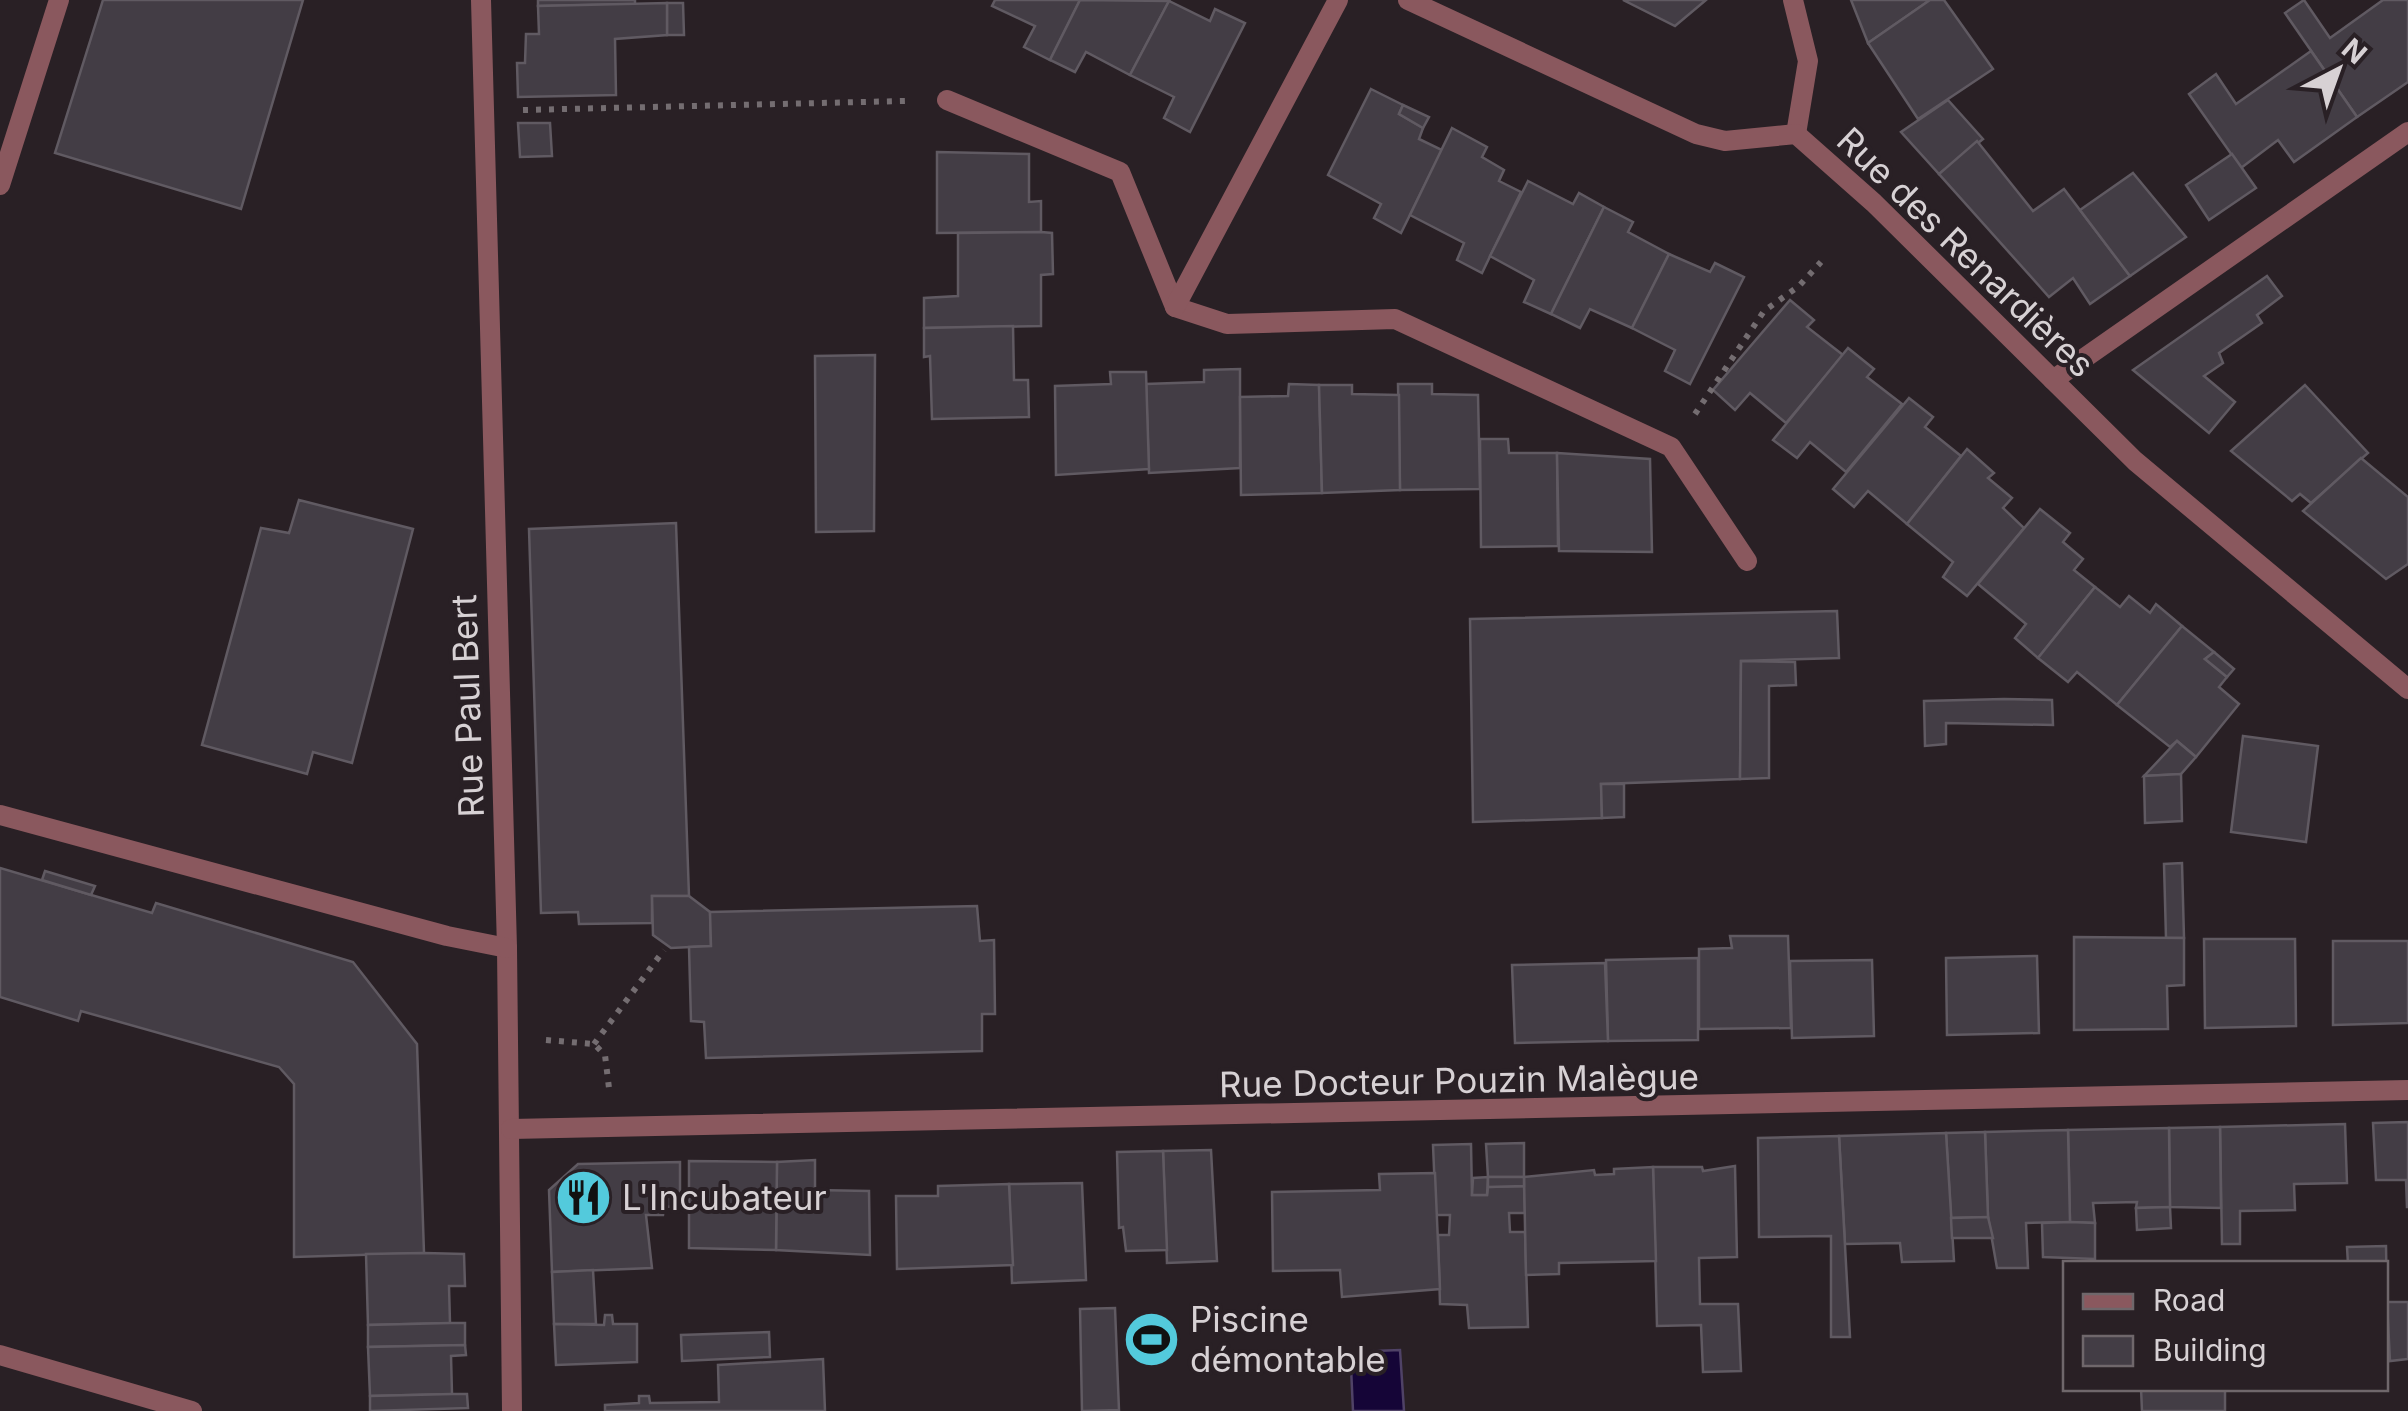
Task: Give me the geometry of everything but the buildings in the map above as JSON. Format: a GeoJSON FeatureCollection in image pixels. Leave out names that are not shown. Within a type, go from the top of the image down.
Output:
{"type":"FeatureCollection","features":[{"type":"Feature","properties":{"kind":"street"},"geometry":{"type":"LineString","coordinates":[[0,185],[59,0]]}},
{"type":"Feature","properties":{"kind":"street","name":"Rue Paul Bert"},"geometry":{"type":"LineString","coordinates":[[481,0],[508,948],[512,1411]]}},
{"type":"Feature","properties":{"kind":"street"},"geometry":{"type":"LineString","coordinates":[[1175,307],[1338,0]]}},
{"type":"Feature","properties":{"kind":"street","name":"Rue des Renardières"},"geometry":{"type":"LineString","coordinates":[[1408,0],[1696,134],[1725,142],[1796,134],[1874,203],[2134,461],[2408,689]]}},
{"type":"Feature","properties":{"kind":"street"},"geometry":{"type":"LineString","coordinates":[[1792,0],[1808,61],[1796,134]]}},
{"type":"Feature","properties":{"kind":"street"},"geometry":{"type":"LineString","coordinates":[[947,100],[1120,172],[1175,307],[1227,324],[1396,319],[1671,447],[1747,561]]}},
{"type":"Feature","properties":{"kind":"street"},"geometry":{"type":"LineString","coordinates":[[2053,380],[2408,132]]}},
{"type":"Feature","properties":{"kind":"street"},"geometry":{"type":"LineString","coordinates":[[0,815],[447,936],[508,948]]}},
{"type":"Feature","properties":{"kind":"street","name":"Rue Docteur Pouzin Malègue"},"geometry":{"type":"LineString","coordinates":[[511,1129],[2408,1090]]}},
{"type":"Feature","properties":{"kind":"street"},"geometry":{"type":"LineString","coordinates":[[0,1355],[192,1411]]}},
{"type":"Feature","properties":{"kind":"path"},"geometry":{"type":"LineString","coordinates":[[512,112],[947,100]]}},
{"type":"Feature","properties":{"kind":"path"},"geometry":{"type":"LineString","coordinates":[[1671,447],[1764,311],[1799,286],[1821,262]]}},
{"type":"Feature","properties":{"kind":"path"},"geometry":{"type":"LineString","coordinates":[[594,1044],[664,950]]}},
{"type":"Feature","properties":{"kind":"path"},"geometry":{"type":"LineString","coordinates":[[545,1040],[581,1039],[594,1044],[605,1054],[611,1100]]}},
{"type":"Feature","properties":{"kind":"shaded area"},"geometry":{"type":"Polygon","coordinates":[[[1400,1350],[1404,1411],[1353,1411],[1351,1367],[1374,1365],[1374,1351],[1400,1350]]]}},
{"type":"Feature","properties":{"kind":"place","name":"L'Incubateur"},"geometry":{"type":"Point","coordinates":[583,1197]}},
{"type":"Feature","properties":{"kind":"place","name":"Piscine démontable"},"geometry":{"type":"Point","coordinates":[1151,1339]}}]}
